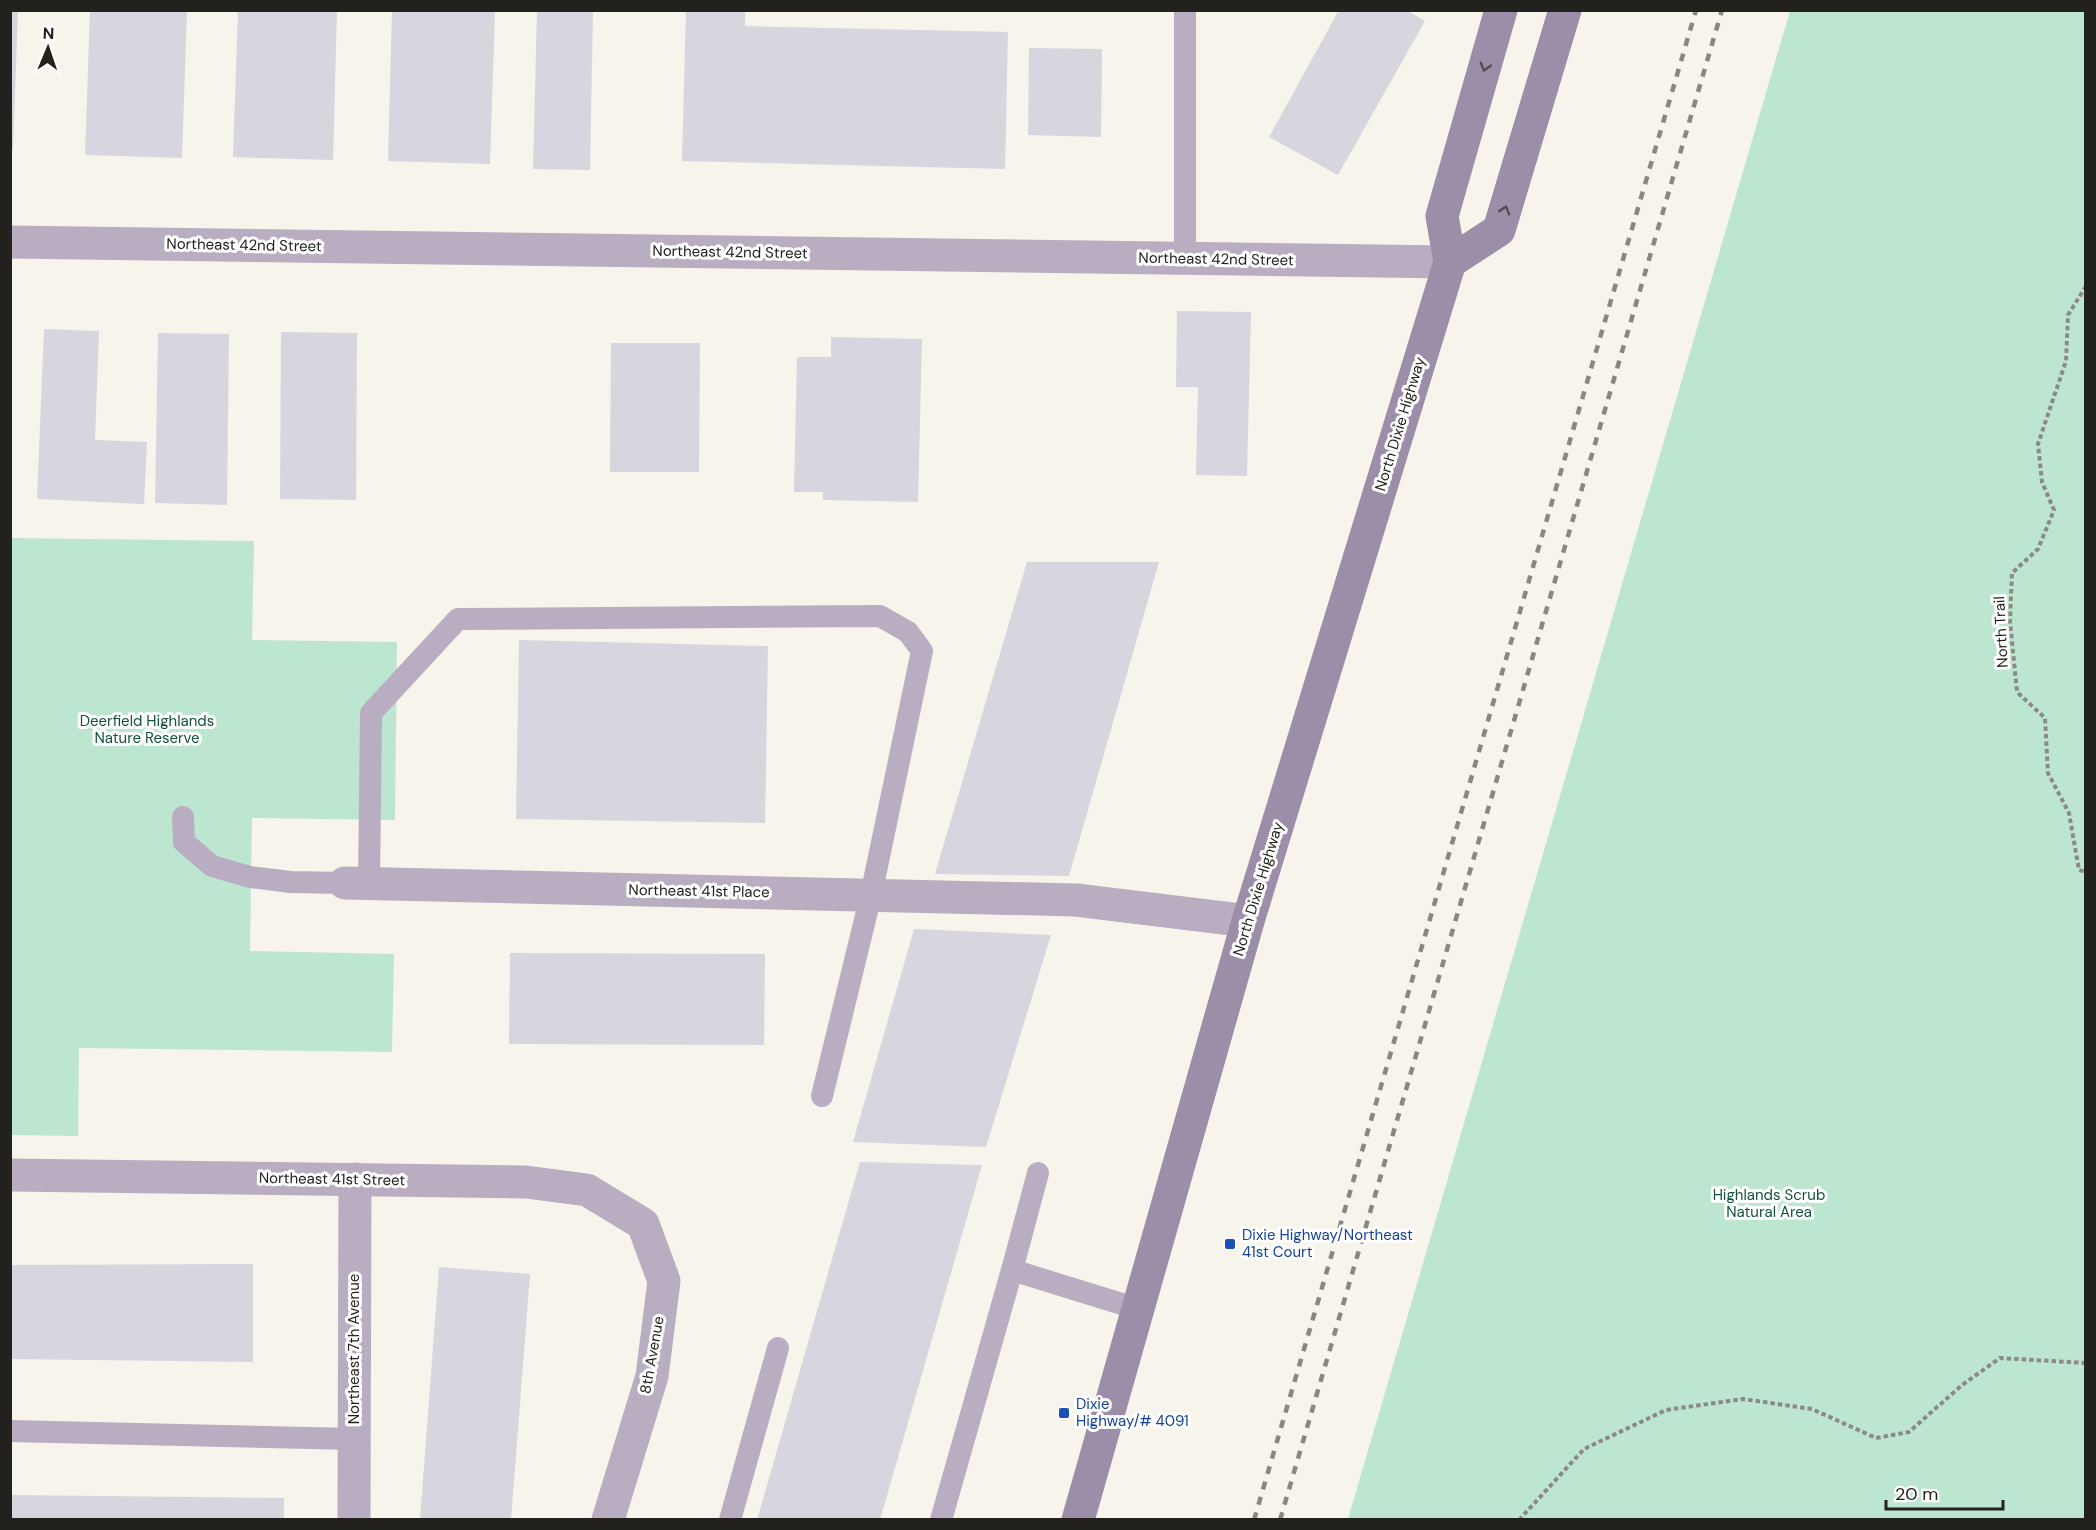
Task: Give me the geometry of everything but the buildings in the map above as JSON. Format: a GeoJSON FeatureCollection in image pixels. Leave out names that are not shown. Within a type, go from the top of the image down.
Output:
{"type":"FeatureCollection","features":[{"type":"Feature","properties":{"kind":"main road","name":"North Dixie Highway"},"geometry":{"type":"LineString","coordinates":[[1078,1520],[1248,921],[1450,262],[1442,216],[1501,10]]}},
{"type":"Feature","properties":{"kind":"main road"},"geometry":{"type":"LineString","coordinates":[[1450,262],[1499,230],[1565,10]]}},
{"type":"Feature","properties":{"kind":"street","name":"Northeast 42nd Street"},"geometry":{"type":"LineString","coordinates":[[10,242],[1450,262]]}},
{"type":"Feature","properties":{"kind":"street","name":"Northeast 41st Place"},"geometry":{"type":"LineString","coordinates":[[357,883],[1077,900],[1248,921]]}},
{"type":"Feature","properties":{"kind":"street","name":"Northeast 41st Street"},"geometry":{"type":"LineString","coordinates":[[10,1175],[526,1182],[587,1190],[644,1224]]}},
{"type":"Feature","properties":{"kind":"street","name":"Northeast 7th Avenue"},"geometry":{"type":"LineString","coordinates":[[354,1520],[355,1179]]}},
{"type":"Feature","properties":{"kind":"street","name":"8th Avenue"},"geometry":{"type":"LineString","coordinates":[[608,1520],[652,1376],[664,1281],[644,1224]]}},
{"type":"Feature","properties":{"kind":"lane"},"geometry":{"type":"LineString","coordinates":[[1185,10],[1185,259]]}},
{"type":"Feature","properties":{"kind":"lane"},"geometry":{"type":"LineString","coordinates":[[357,883],[371,713],[458,619],[880,616],[908,632],[922,651],[871,895],[822,1096]]}},
{"type":"Feature","properties":{"kind":"lane","name":"Northeast 41st Place"},"geometry":{"type":"LineString","coordinates":[[183,817],[184,842],[212,866],[250,877],[291,882],[357,883]]}},
{"type":"Feature","properties":{"kind":"lane"},"geometry":{"type":"LineString","coordinates":[[941,1520],[1038,1173]]}},
{"type":"Feature","properties":{"kind":"lane"},"geometry":{"type":"LineString","coordinates":[[1012,1270],[1138,1309]]}},
{"type":"Feature","properties":{"kind":"lane"},"geometry":{"type":"LineString","coordinates":[[730,1520],[778,1348]]}},
{"type":"Feature","properties":{"kind":"lane"},"geometry":{"type":"LineString","coordinates":[[10,1431],[354,1439]]}},
{"type":"Feature","properties":{"kind":"path","name":"North Trail"},"geometry":{"type":"LineString","coordinates":[[2085,286],[2068,315],[2066,361],[2038,444],[2042,482],[2054,510],[2038,549],[2012,573],[2010,621],[2017,692],[2045,718],[2048,773],[2069,813],[2079,870],[2085,872]]}},
{"type":"Feature","properties":{"kind":"path"},"geometry":{"type":"LineString","coordinates":[[1519,1520],[1584,1449],[1666,1410],[1743,1399],[1812,1409],[1876,1438],[1909,1432],[1962,1385],[2000,1358],[2085,1363]]}},
{"type":"Feature","properties":{"kind":"green space","name":"Highlands Scrub Natural Area"},"geometry":{"type":"Polygon","coordinates":[[[1790,11],[2085,11],[2085,1519],[1348,1519],[1790,11]]]}},
{"type":"Feature","properties":{"kind":"green space","name":"Deerfield Highlands Nature Reserve"},"geometry":{"type":"Polygon","coordinates":[[[11,538],[254,541],[252,640],[397,642],[395,820],[252,818],[250,951],[394,954],[392,1052],[79,1048],[78,1136],[11,1135],[11,538]]]}},
{"type":"Feature","properties":{"kind":"railway"},"geometry":{"type":"LineString","coordinates":[[1254,1520],[1696,10]]}},
{"type":"Feature","properties":{"kind":"railway"},"geometry":{"type":"LineString","coordinates":[[1280,1520],[1722,10]]}},
{"type":"Feature","properties":{"kind":"place","name":"Dixie Highway/Northeast 41st Court"},"geometry":{"type":"Point","coordinates":[1230,1244]}},
{"type":"Feature","properties":{"kind":"place","name":"Dixie Highway/# 4091"},"geometry":{"type":"Point","coordinates":[1064,1413]}}]}
